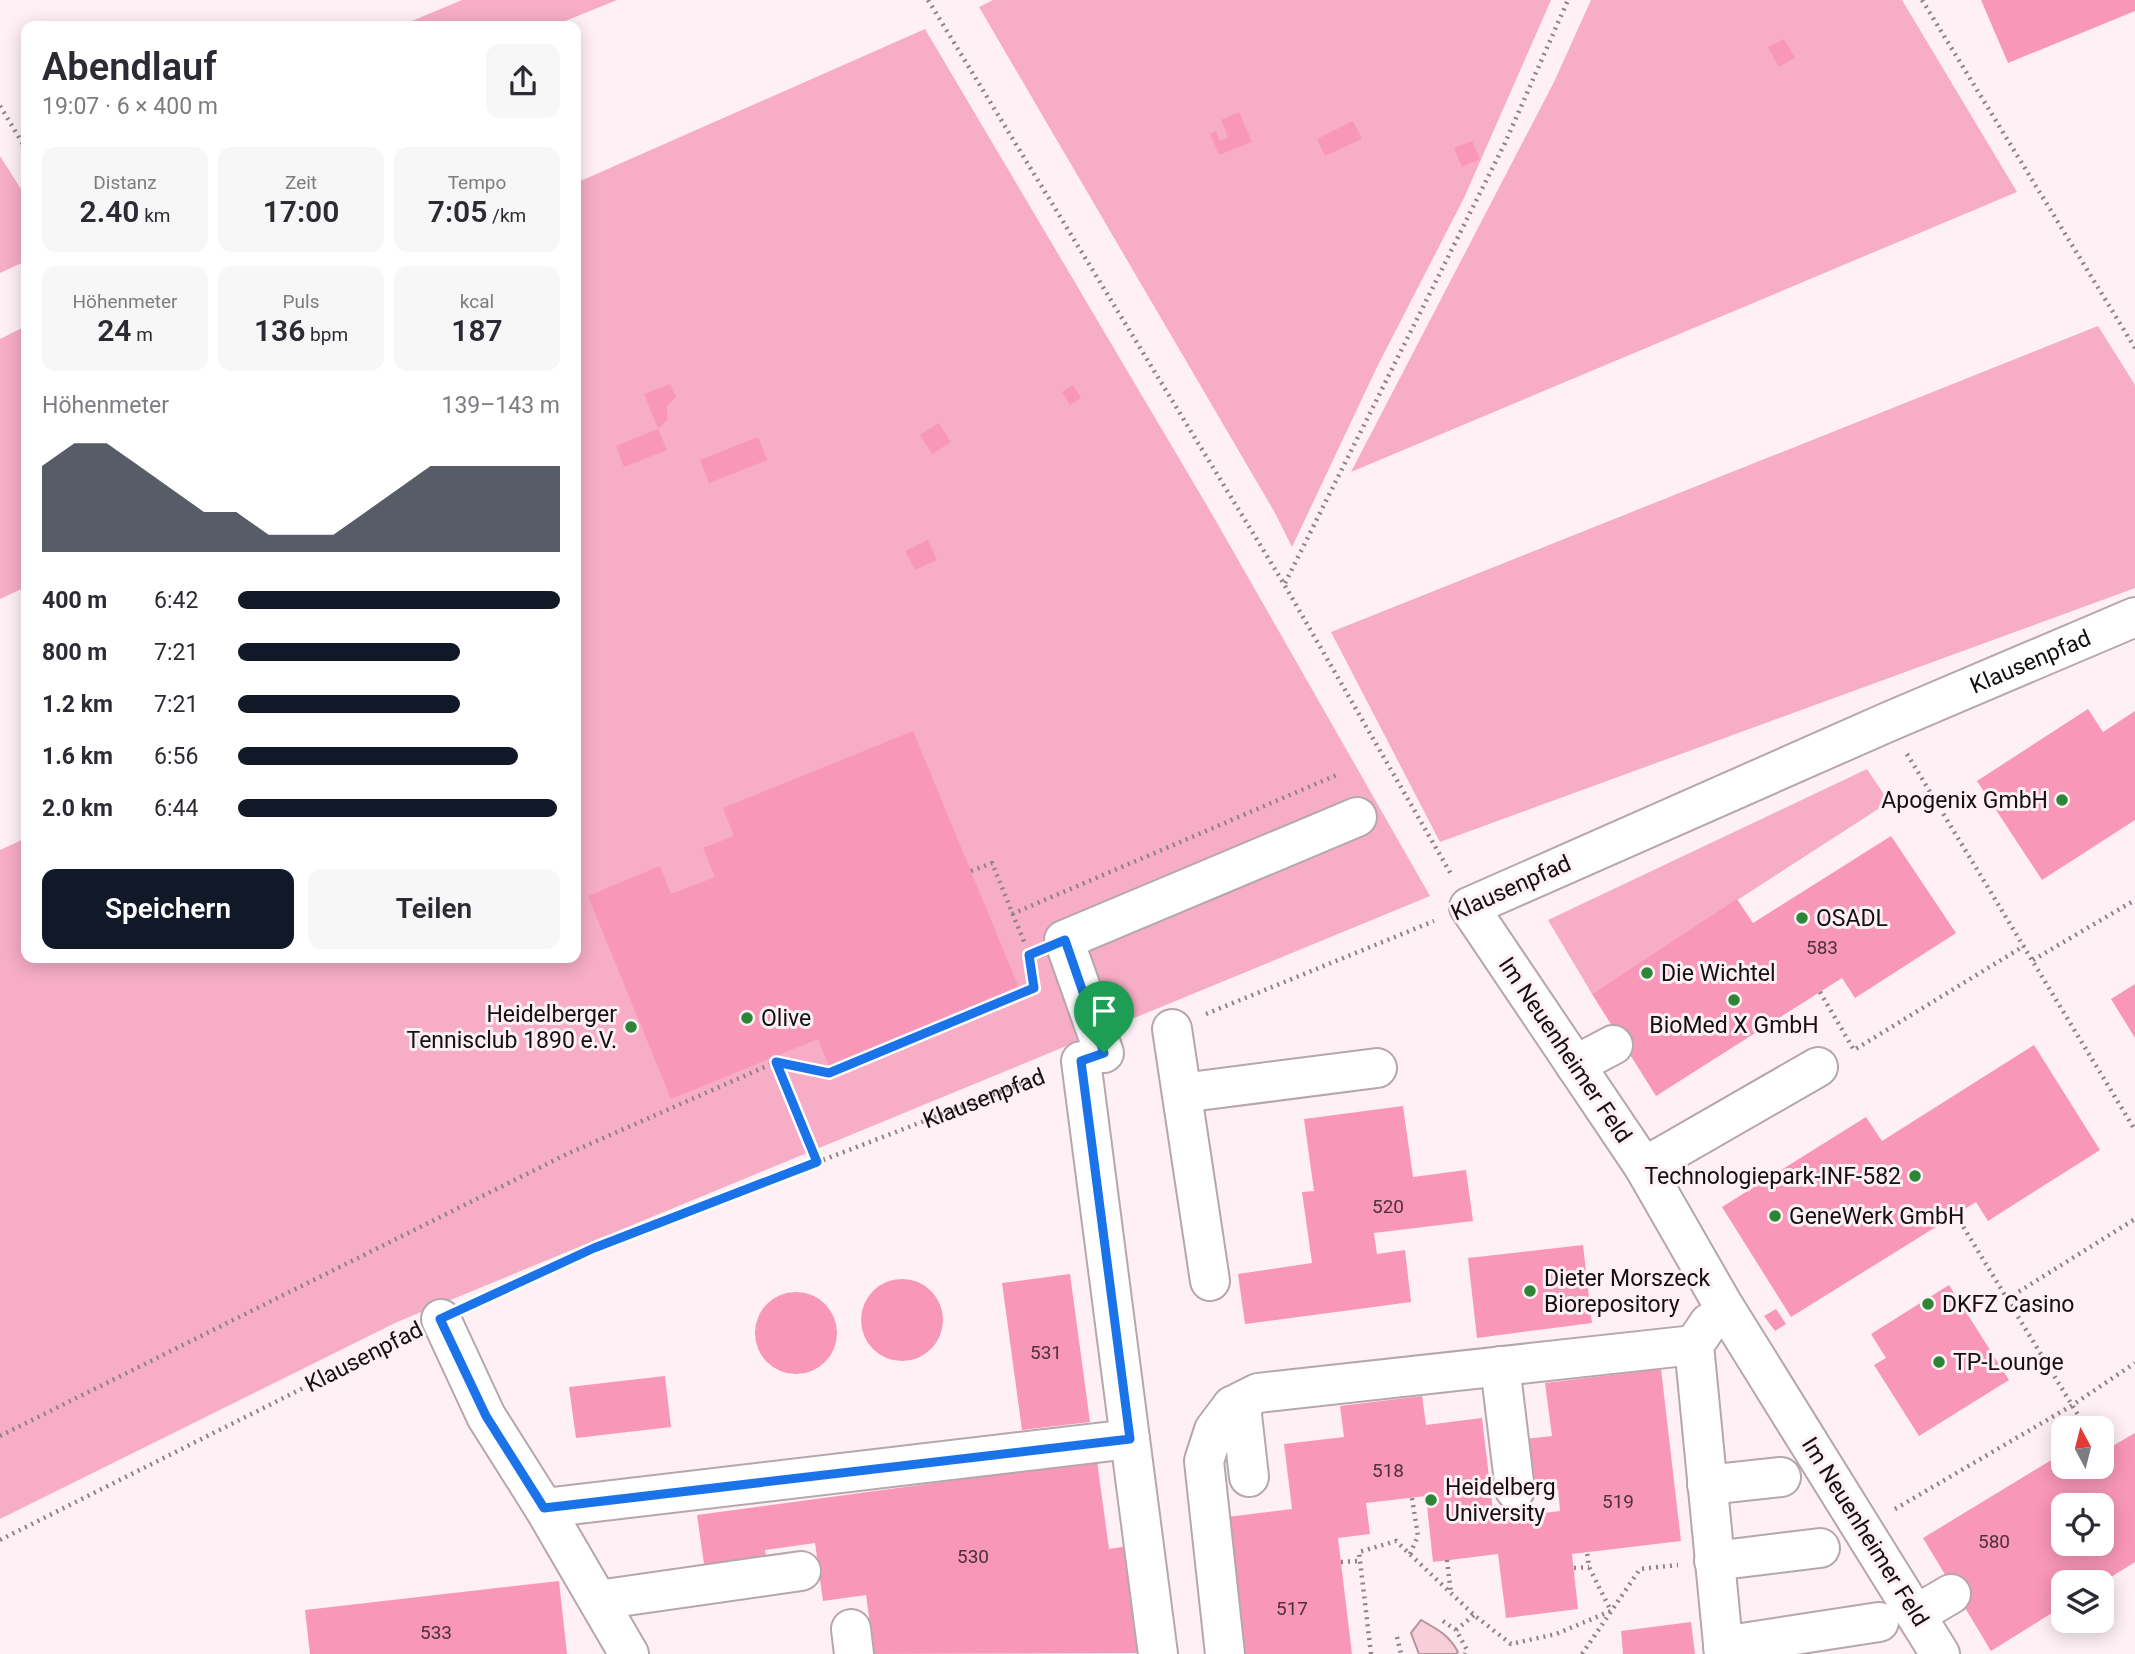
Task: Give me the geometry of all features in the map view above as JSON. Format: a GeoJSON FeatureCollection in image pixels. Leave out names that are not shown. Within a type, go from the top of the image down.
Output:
{"type":"FeatureCollection","features":[{"type":"Feature","properties":{"kind":"street","name":"Klausenpfad"},"geometry":{"type":"LineString","coordinates":[[1469,907],[1888,722],[2135,617]]}},
{"type":"Feature","properties":{"kind":"street"},"geometry":{"type":"LineString","coordinates":[[1158,1654],[1130,1439],[1093,1057],[1065,940],[1357,817]]}},
{"type":"Feature","properties":{"kind":"street","name":"Im Neuenheimer Feld"},"geometry":{"type":"LineString","coordinates":[[1469,907],[1644,1167],[1722,1303],[1940,1654]]}},
{"type":"Feature","properties":{"kind":"street"},"geometry":{"type":"LineString","coordinates":[[1172,1029],[1210,1281]]}},
{"type":"Feature","properties":{"kind":"street"},"geometry":{"type":"LineString","coordinates":[[1575,1065],[1614,1045]]}},
{"type":"Feature","properties":{"kind":"street"},"geometry":{"type":"LineString","coordinates":[[1644,1167],[1818,1067]]}},
{"type":"Feature","properties":{"kind":"street"},"geometry":{"type":"LineString","coordinates":[[1182,1093],[1377,1068]]}},
{"type":"Feature","properties":{"kind":"street"},"geometry":{"type":"LineString","coordinates":[[1722,1303],[1694,1345],[1724,1650],[1879,1622]]}},
{"type":"Feature","properties":{"kind":"street"},"geometry":{"type":"LineString","coordinates":[[440,1319],[486,1416],[544,1508],[629,1654]]}},
{"type":"Feature","properties":{"kind":"street"},"geometry":{"type":"LineString","coordinates":[[1225,1654],[1204,1461],[1214,1430],[1232,1406],[1258,1394],[1694,1345]]}},
{"type":"Feature","properties":{"kind":"street"},"geometry":{"type":"LineString","coordinates":[[1500,1366],[1515,1490]]}},
{"type":"Feature","properties":{"kind":"street"},"geometry":{"type":"LineString","coordinates":[[1232,1406],[1241,1415],[1249,1477]]}},
{"type":"Feature","properties":{"kind":"street"},"geometry":{"type":"LineString","coordinates":[[544,1508],[1130,1439]]}},
{"type":"Feature","properties":{"kind":"street"},"geometry":{"type":"LineString","coordinates":[[1707,1485],[1781,1477]]}},
{"type":"Feature","properties":{"kind":"street"},"geometry":{"type":"LineString","coordinates":[[1714,1561],[1820,1548]]}},
{"type":"Feature","properties":{"kind":"street"},"geometry":{"type":"LineString","coordinates":[[598,1600],[801,1571]]}},
{"type":"Feature","properties":{"kind":"street"},"geometry":{"type":"LineString","coordinates":[[1917,1614],[1951,1594]]}},
{"type":"Feature","properties":{"kind":"path"},"geometry":{"type":"LineString","coordinates":[[928,0],[1284,584],[1469,907]]}},
{"type":"Feature","properties":{"kind":"path"},"geometry":{"type":"LineString","coordinates":[[1284,584],[1505,143],[1567,0]]}},
{"type":"Feature","properties":{"kind":"path"},"geometry":{"type":"LineString","coordinates":[[1922,0],[2135,348]]}},
{"type":"Feature","properties":{"kind":"path"},"geometry":{"type":"LineString","coordinates":[[0,106],[21,141]]}},
{"type":"Feature","properties":{"kind":"path"},"geometry":{"type":"LineString","coordinates":[[1888,722],[2135,1130]]}},
{"type":"Feature","properties":{"kind":"path"},"geometry":{"type":"LineString","coordinates":[[1012,914],[1339,774]]}},
{"type":"Feature","properties":{"kind":"path"},"geometry":{"type":"LineString","coordinates":[[0,1436],[566,1154],[776,1062],[829,1073],[1034,988],[1029,955],[992,863],[971,871]]}},
{"type":"Feature","properties":{"kind":"path"},"geometry":{"type":"LineString","coordinates":[[2033,960],[2135,900]]}},
{"type":"Feature","properties":{"kind":"path","name":"Klausenpfad"},"geometry":{"type":"LineString","coordinates":[[1172,1029],[1469,907]]}},
{"type":"Feature","properties":{"kind":"path"},"geometry":{"type":"LineString","coordinates":[[1820,992],[1854,1050],[2024,946]]}},
{"type":"Feature","properties":{"kind":"path","name":"Klausenpfad"},"geometry":{"type":"LineString","coordinates":[[0,1540],[440,1319],[594,1248],[1093,1057]]}},
{"type":"Feature","properties":{"kind":"path"},"geometry":{"type":"LineString","coordinates":[[776,1062],[817,1162]]}},
{"type":"Feature","properties":{"kind":"path"},"geometry":{"type":"LineString","coordinates":[[1956,1214],[2078,1416]]}},
{"type":"Feature","properties":{"kind":"path"},"geometry":{"type":"LineString","coordinates":[[2007,1299],[2135,1219]]}},
{"type":"Feature","properties":{"kind":"path"},"geometry":{"type":"LineString","coordinates":[[1863,1527],[2071,1406],[2135,1363]]}},
{"type":"Feature","properties":{"kind":"path"},"geometry":{"type":"LineString","coordinates":[[1410,1554],[1418,1536],[1412,1497]]}},
{"type":"Feature","properties":{"kind":"path"},"geometry":{"type":"LineString","coordinates":[[1371,1654],[1359,1552],[1396,1541],[1451,1595],[1511,1644],[1556,1633],[1611,1611]]}},
{"type":"Feature","properties":{"kind":"path"},"geometry":{"type":"LineString","coordinates":[[1587,1552],[1588,1567],[1611,1611]]}},
{"type":"Feature","properties":{"kind":"path"},"geometry":{"type":"LineString","coordinates":[[1447,1560],[1451,1595]]}},
{"type":"Feature","properties":{"kind":"path"},"geometry":{"type":"LineString","coordinates":[[1341,1562],[1359,1561]]}},
{"type":"Feature","properties":{"kind":"path"},"geometry":{"type":"LineString","coordinates":[[1582,1654],[1640,1569],[1714,1561]]}},
{"type":"Feature","properties":{"kind":"path"},"geometry":{"type":"LineString","coordinates":[[1574,1568],[1588,1567]]}},
{"type":"Feature","properties":{"kind":"path"},"geometry":{"type":"LineString","coordinates":[[1456,1630],[1474,1615]]}},
{"type":"Feature","properties":{"kind":"path"},"geometry":{"type":"LineString","coordinates":[[1443,1621],[1456,1630],[1467,1650],[1465,1654]]}},
{"type":"Feature","properties":{"kind":"path"},"geometry":{"type":"LineString","coordinates":[[1397,1637],[1400,1654]]}},
{"type":"Feature","properties":{"kind":"shaded area"},"geometry":{"type":"Polygon","coordinates":[[[462,0],[617,0],[565,21],[412,21],[462,0]]]}},
{"type":"Feature","properties":{"kind":"shaded area"},"geometry":{"type":"Polygon","coordinates":[[[993,0],[1551,0],[1464,198],[1377,367],[1292,547],[1275,513],[979,7],[993,0]]]}},
{"type":"Feature","properties":{"kind":"shaded area"},"geometry":{"type":"Polygon","coordinates":[[[1591,0],[1902,0],[2017,192],[1351,472],[1554,82],[1591,0]]]}},
{"type":"Feature","properties":{"kind":"shaded area","name":"Heidelberger Tennisclub 1890 e.V."},"geometry":{"type":"Polygon","coordinates":[[[925,29],[1209,509],[1430,896],[397,1322],[0,1519],[0,850],[21,840],[21,963],[581,963],[581,181],[925,29]]]}},
{"type":"Feature","properties":{"kind":"shaded area"},"geometry":{"type":"Polygon","coordinates":[[[0,156],[21,189],[21,263],[0,273],[0,156]]]}},
{"type":"Feature","properties":{"kind":"shaded area"},"geometry":{"type":"Polygon","coordinates":[[[2098,326],[2135,385],[2135,588],[1440,842],[1331,632],[2098,326]]]}},
{"type":"Feature","properties":{"kind":"shaded area"},"geometry":{"type":"Polygon","coordinates":[[[21,328],[21,589],[0,599],[0,339],[21,328]]]}},
{"type":"Feature","properties":{"kind":"shaded area"},"geometry":{"type":"Polygon","coordinates":[[[1867,769],[1889,802],[1592,994],[1548,920],[1867,769]]]}},
{"type":"Feature","properties":{"kind":"shaded area"},"geometry":{"type":"Polygon","coordinates":[[[1421,1620],[1447,1637],[1458,1652],[1419,1654],[1411,1633],[1421,1620]]]}},
{"type":"Feature","properties":{"kind":"building"},"geometry":{"type":"Polygon","coordinates":[[[1981,0],[2135,0],[2135,11],[2008,63],[1981,0]]]}},
{"type":"Feature","properties":{"kind":"building"},"geometry":{"type":"Polygon","coordinates":[[[1784,39],[1795,58],[1779,67],[1768,47],[1784,39]]]}},
{"type":"Feature","properties":{"kind":"building"},"geometry":{"type":"Polygon","coordinates":[[[1239,112],[1252,142],[1219,155],[1210,134],[1216,131],[1220,141],[1228,137],[1221,120],[1239,112]]]}},
{"type":"Feature","properties":{"kind":"building"},"geometry":{"type":"Polygon","coordinates":[[[1353,121],[1362,139],[1325,156],[1317,139],[1353,121]]]}},
{"type":"Feature","properties":{"kind":"building"},"geometry":{"type":"Polygon","coordinates":[[[1472,141],[1480,159],[1462,167],[1454,148],[1472,141]]]}},
{"type":"Feature","properties":{"kind":"building"},"geometry":{"type":"Polygon","coordinates":[[[670,384],[676,397],[667,406],[667,420],[658,429],[644,394],[670,384]]]}},
{"type":"Feature","properties":{"kind":"building"},"geometry":{"type":"Polygon","coordinates":[[[1073,385],[1081,398],[1070,405],[1062,392],[1073,385]]]}},
{"type":"Feature","properties":{"kind":"building"},"geometry":{"type":"Polygon","coordinates":[[[939,423],[951,442],[932,454],[920,435],[939,423]]]}},
{"type":"Feature","properties":{"kind":"building"},"geometry":{"type":"Polygon","coordinates":[[[658,429],[667,450],[624,467],[616,446],[658,429]]]}},
{"type":"Feature","properties":{"kind":"building"},"geometry":{"type":"Polygon","coordinates":[[[758,437],[767,460],[709,483],[700,460],[758,437]]]}},
{"type":"Feature","properties":{"kind":"building"},"geometry":{"type":"Polygon","coordinates":[[[928,540],[937,560],[915,570],[905,551],[928,540]]]}},
{"type":"Feature","properties":{"kind":"building","name":"Apogenix GmbH"},"geometry":{"type":"Polygon","coordinates":[[[2088,709],[2103,732],[2135,711],[2135,820],[2042,880],[1977,781],[2088,709]]]}},
{"type":"Feature","properties":{"kind":"building"},"geometry":{"type":"Polygon","coordinates":[[[913,731],[1019,988],[829,1066],[818,1039],[671,1099],[588,896],[660,866],[671,894],[715,877],[703,848],[734,836],[723,808],[913,731]]]}},
{"type":"Feature","properties":{"kind":"building"},"geometry":{"type":"Polygon","coordinates":[[[1891,836],[1956,933],[1855,998],[1842,978],[1656,1096],[1592,994],[1737,899],[1753,923],[1891,836]]]}},
{"type":"Feature","properties":{"kind":"building"},"geometry":{"type":"Polygon","coordinates":[[[2135,984],[2135,1038],[2111,999],[2135,984]]]}},
{"type":"Feature","properties":{"kind":"building","name":"Technologiepark-INF-582"},"geometry":{"type":"Polygon","coordinates":[[[2034,1045],[2100,1150],[1988,1221],[1976,1202],[1791,1317],[1722,1207],[1866,1117],[1882,1141],[2034,1045]]]}},
{"type":"Feature","properties":{"kind":"building"},"geometry":{"type":"Polygon","coordinates":[[[1403,1106],[1413,1177],[1466,1170],[1473,1221],[1374,1233],[1377,1254],[1405,1250],[1411,1302],[1245,1324],[1238,1274],[1312,1263],[1302,1192],[1314,1191],[1304,1119],[1403,1106]]]}},
{"type":"Feature","properties":{"kind":"building","name":"Dieter Morszeck Biorepository"},"geometry":{"type":"Polygon","coordinates":[[[1583,1245],[1592,1323],[1477,1338],[1468,1258],[1583,1245]]]}},
{"type":"Feature","properties":{"kind":"building"},"geometry":{"type":"Polygon","coordinates":[[[1070,1274],[1090,1422],[1022,1430],[1002,1283],[1070,1274]]]}},
{"type":"Feature","properties":{"kind":"building"},"geometry":{"type":"Polygon","coordinates":[[[902,1279],[918,1282],[931,1291],[940,1304],[943,1320],[940,1336],[931,1349],[918,1358],[902,1361],[886,1358],[873,1349],[864,1336],[861,1320],[864,1304],[873,1291],[886,1282],[902,1279]]]}},
{"type":"Feature","properties":{"kind":"building","name":"TP-Lounge"},"geometry":{"type":"Polygon","coordinates":[[[1949,1285],[2009,1380],[1919,1436],[1874,1365],[1886,1358],[1871,1334],[1949,1285]]]}},
{"type":"Feature","properties":{"kind":"building"},"geometry":{"type":"Polygon","coordinates":[[[796,1292],[812,1295],[825,1304],[834,1317],[837,1333],[834,1349],[825,1362],[812,1371],[796,1374],[780,1371],[767,1362],[758,1349],[755,1333],[758,1317],[767,1304],[780,1295],[796,1292]]]}},
{"type":"Feature","properties":{"kind":"building"},"geometry":{"type":"Polygon","coordinates":[[[1776,1309],[1786,1324],[1775,1331],[1764,1316],[1776,1309]]]}},
{"type":"Feature","properties":{"kind":"building"},"geometry":{"type":"Polygon","coordinates":[[[1661,1369],[1681,1541],[1572,1554],[1578,1609],[1506,1618],[1498,1554],[1433,1562],[1426,1496],[1366,1503],[1370,1534],[1338,1538],[1352,1654],[1244,1654],[1227,1517],[1292,1509],[1284,1444],[1344,1437],[1340,1406],[1422,1396],[1426,1425],[1482,1418],[1494,1519],[1560,1511],[1558,1489],[1532,1492],[1525,1439],[1552,1436],[1545,1383],[1661,1369]]]}},
{"type":"Feature","properties":{"kind":"building"},"geometry":{"type":"Polygon","coordinates":[[[665,1376],[671,1427],[576,1438],[569,1387],[665,1376]]]}},
{"type":"Feature","properties":{"kind":"building"},"geometry":{"type":"Polygon","coordinates":[[[2135,1433],[2135,1562],[2114,1575],[2114,1570],[2051,1570],[2051,1614],[1991,1651],[1923,1538],[2051,1460],[2051,1479],[2114,1479],[2114,1445],[2135,1433]]]}},
{"type":"Feature","properties":{"kind":"building"},"geometry":{"type":"Polygon","coordinates":[[[1097,1461],[1109,1549],[1128,1546],[1143,1653],[874,1654],[866,1595],[823,1601],[815,1543],[765,1550],[767,1562],[705,1571],[697,1515],[1097,1461]]]}},
{"type":"Feature","properties":{"kind":"building"},"geometry":{"type":"Polygon","coordinates":[[[559,1581],[567,1654],[310,1654],[305,1610],[559,1581]]]}},
{"type":"Feature","properties":{"kind":"building"},"geometry":{"type":"Polygon","coordinates":[[[1691,1622],[1695,1654],[1623,1654],[1621,1631],[1691,1622]]]}},
{"type":"Feature","properties":{"kind":"place","name":"Apogenix GmbH"},"geometry":{"type":"Point","coordinates":[2062,800]}},
{"type":"Feature","properties":{"kind":"place","name":"OSADL"},"geometry":{"type":"Point","coordinates":[1802,918]}},
{"type":"Feature","properties":{"kind":"place","name":"Die Wichtel"},"geometry":{"type":"Point","coordinates":[1647,973]}},
{"type":"Feature","properties":{"kind":"place","name":"BioMed X GmbH"},"geometry":{"type":"Point","coordinates":[1734,1000]}},
{"type":"Feature","properties":{"kind":"place","name":"Olive"},"geometry":{"type":"Point","coordinates":[747,1018]}},
{"type":"Feature","properties":{"kind":"place","name":"Heidelberger Tennisclub 1890 e.V."},"geometry":{"type":"Point","coordinates":[631,1027]}},
{"type":"Feature","properties":{"kind":"place","name":"Technologiepark-INF-582"},"geometry":{"type":"Point","coordinates":[1915,1176]}},
{"type":"Feature","properties":{"kind":"place","name":"GeneWerk GmbH"},"geometry":{"type":"Point","coordinates":[1775,1216]}},
{"type":"Feature","properties":{"kind":"place","name":"Dieter Morszeck Biorepository"},"geometry":{"type":"Point","coordinates":[1530,1291]}},
{"type":"Feature","properties":{"kind":"place","name":"DKFZ Casino"},"geometry":{"type":"Point","coordinates":[1928,1304]}},
{"type":"Feature","properties":{"kind":"place","name":"TP-Lounge"},"geometry":{"type":"Point","coordinates":[1939,1362]}},
{"type":"Feature","properties":{"kind":"place","name":"Heidelberg University"},"geometry":{"type":"Point","coordinates":[1431,1500]}},
{"type":"Feature","properties":{"kind":"route"},"geometry":{"type":"LineString","coordinates":[[1065,940],[1104,1053],[1081,1061],[1130,1439],[544,1508],[486,1416],[440,1319],[594,1248],[817,1162],[776,1062],[829,1073],[1034,988],[1029,955],[1065,940]]}}]}
